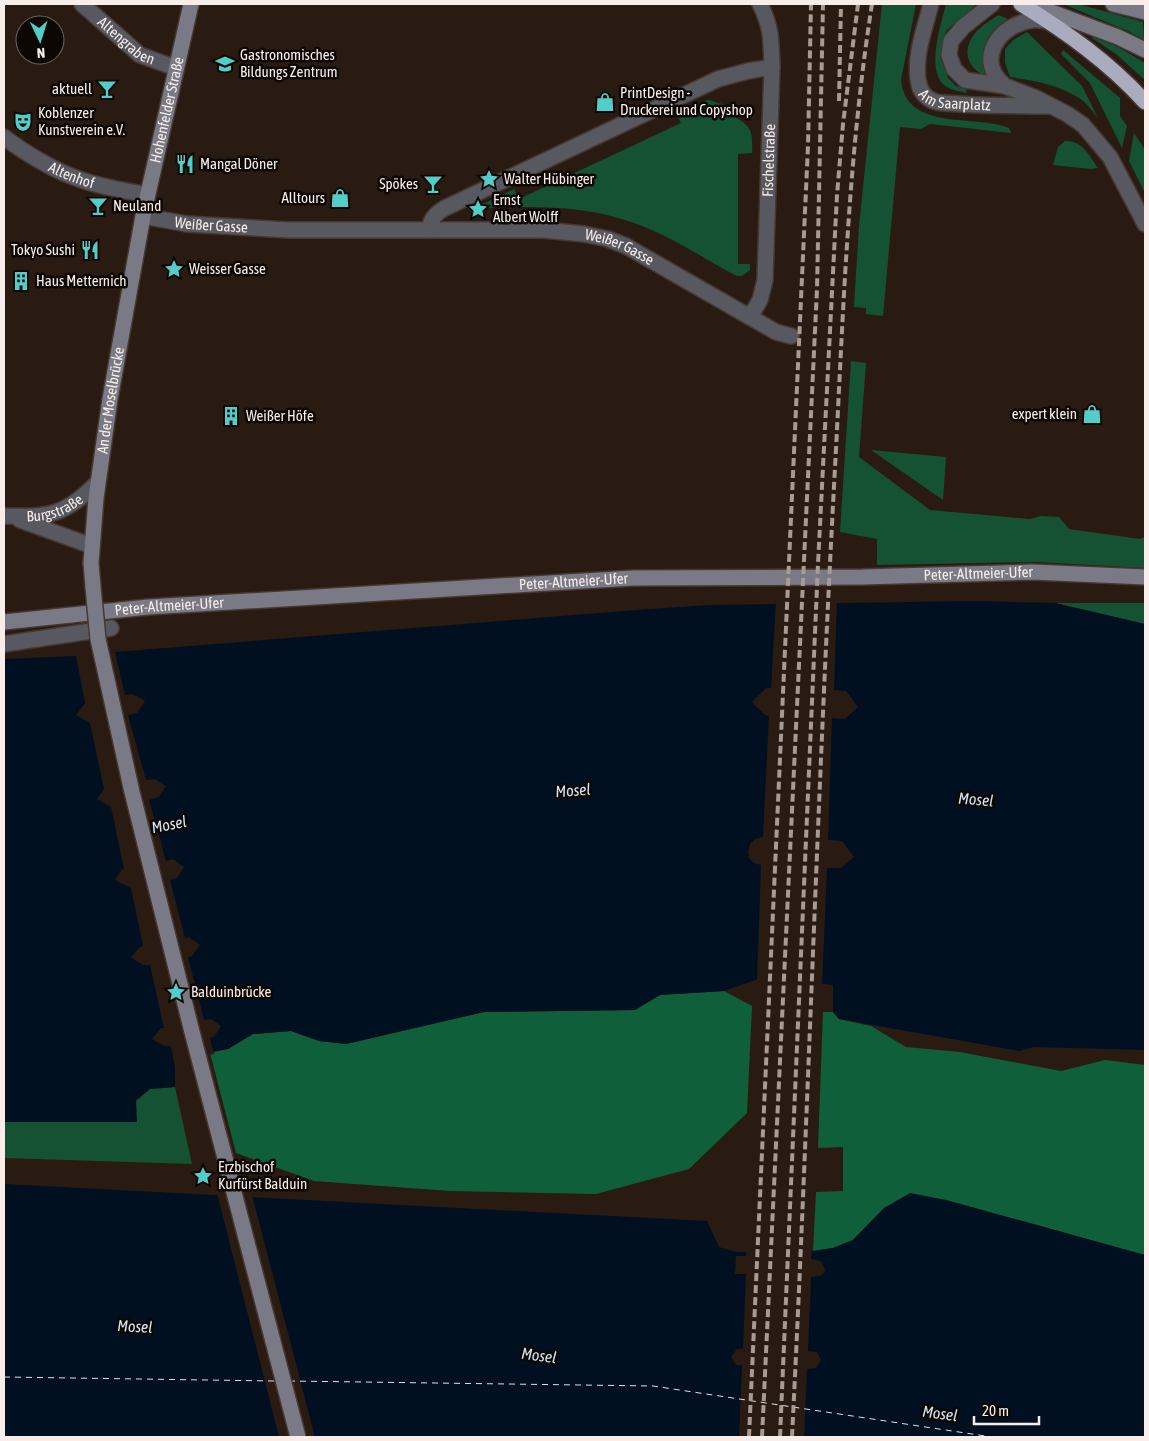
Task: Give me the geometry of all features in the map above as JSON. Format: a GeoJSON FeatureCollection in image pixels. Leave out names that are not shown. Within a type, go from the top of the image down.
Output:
{"type":"FeatureCollection","features":[{"type":"Feature","properties":{"kind":"highway"},"geometry":{"type":"LineString","coordinates":[[1021,4],[1071,36],[1104,62],[1145,102]]}},
{"type":"Feature","properties":{"kind":"street","name":"Altengraben"},"geometry":{"type":"LineString","coordinates":[[82,4],[140,55],[176,68]]}},
{"type":"Feature","properties":{"kind":"street","name":"Hohenfelder Straße"},"geometry":{"type":"LineString","coordinates":[[143,216],[191,4]]}},
{"type":"Feature","properties":{"kind":"street","name":"Fischelstraße"},"geometry":{"type":"LineString","coordinates":[[750,317],[760,300],[765,280],[772,67],[771,33],[760,4]]}},
{"type":"Feature","properties":{"kind":"street","name":"Am Saarplatz"},"geometry":{"type":"LineString","coordinates":[[931,4],[917,71],[919,85],[923,94],[933,101],[948,103],[1011,107],[1051,106]]}},
{"type":"Feature","properties":{"kind":"street","name":"Am Saarplatz"},"geometry":{"type":"LineString","coordinates":[[992,4],[951,41],[949,55],[954,69],[965,80],[1005,86],[1036,98],[1083,125],[1110,157],[1145,224]]}},
{"type":"Feature","properties":{"kind":"street"},"geometry":{"type":"LineString","coordinates":[[1030,4],[1118,37],[1145,50]]}},
{"type":"Feature","properties":{"kind":"street"},"geometry":{"type":"LineString","coordinates":[[1113,4],[1145,12]]}},
{"type":"Feature","properties":{"kind":"street","name":"Am Saarplatz"},"geometry":{"type":"LineString","coordinates":[[1005,86],[998,80],[991,65],[991,50],[995,43],[1006,32],[1024,22],[1034,20],[1049,21]]}},
{"type":"Feature","properties":{"kind":"street"},"geometry":{"type":"LineString","coordinates":[[429,230],[429,224],[434,216],[445,208],[718,79],[772,67]]}},
{"type":"Feature","properties":{"kind":"street","name":"Altenhof"},"geometry":{"type":"LineString","coordinates":[[4,137],[70,176],[96,184],[147,195]]}},
{"type":"Feature","properties":{"kind":"street","name":"Weißer Gasse"},"geometry":{"type":"LineString","coordinates":[[143,216],[187,224],[267,229],[556,231],[584,234],[608,239],[635,250],[776,332],[791,336]]}},
{"type":"Feature","properties":{"kind":"street","name":"An der Moselbrücke"},"geometry":{"type":"LineString","coordinates":[[143,216],[110,399],[98,483],[92,546],[93,587],[98,639],[132,792],[192,1032],[298,1437]]}},
{"type":"Feature","properties":{"kind":"street","name":"Burgstraße"},"geometry":{"type":"LineString","coordinates":[[5,516],[46,516],[78,501],[98,483]]}},
{"type":"Feature","properties":{"kind":"street","name":"Burgstraße"},"geometry":{"type":"LineString","coordinates":[[5,516],[92,546]]}},
{"type":"Feature","properties":{"kind":"street","name":"Peter-Altmeier-Ufer"},"geometry":{"type":"LineString","coordinates":[[4,622],[148,607],[634,578],[862,577],[1032,572],[1145,577]]}},
{"type":"Feature","properties":{"kind":"street","name":"Peter-Altmeier-Ufer"},"geometry":{"type":"LineString","coordinates":[[4,644],[111,628]]}},
{"type":"Feature","properties":{"kind":"green space"},"geometry":{"type":"Polygon","coordinates":[[[882,4],[916,4],[901,80],[906,96],[915,107],[928,114],[944,118],[995,124],[1009,128],[1011,133],[930,124],[921,129],[900,127],[883,316],[866,314],[866,308],[854,307],[859,226],[882,4]]]}},
{"type":"Feature","properties":{"kind":"green space"},"geometry":{"type":"Polygon","coordinates":[[[946,4],[977,4],[946,31],[940,57],[948,78],[956,86],[967,89],[966,93],[944,85],[939,78],[936,68],[936,46],[946,4]]]}},
{"type":"Feature","properties":{"kind":"green space"},"geometry":{"type":"Polygon","coordinates":[[[1063,4],[1078,4],[1143,22],[1144,40],[1128,31],[1063,4]]]}},
{"type":"Feature","properties":{"kind":"green space"},"geometry":{"type":"Polygon","coordinates":[[[998,15],[1008,19],[994,30],[985,43],[983,67],[986,76],[970,63],[967,52],[968,46],[977,30],[998,15]]]}},
{"type":"Feature","properties":{"kind":"green space"},"geometry":{"type":"Polygon","coordinates":[[[1027,32],[1082,86],[1098,118],[1082,100],[1074,95],[1056,87],[1010,77],[1005,63],[1005,49],[1013,40],[1027,32]]]}},
{"type":"Feature","properties":{"kind":"green space"},"geometry":{"type":"Polygon","coordinates":[[[1093,37],[1118,47],[1145,63],[1145,80],[1116,54],[1093,37]]]}},
{"type":"Feature","properties":{"kind":"green space"},"geometry":{"type":"Polygon","coordinates":[[[1063,50],[1120,98],[1120,116],[1127,126],[1122,148],[1090,83],[1061,54],[1063,50]]]}},
{"type":"Feature","properties":{"kind":"green space"},"geometry":{"type":"Polygon","coordinates":[[[709,100],[733,110],[730,113],[746,125],[752,138],[752,153],[738,154],[738,264],[750,264],[750,270],[742,276],[737,276],[658,233],[613,216],[558,208],[483,208],[481,205],[514,189],[519,199],[681,123],[676,113],[709,100]]]}},
{"type":"Feature","properties":{"kind":"green space"},"geometry":{"type":"Polygon","coordinates":[[[1134,133],[1145,150],[1145,193],[1129,161],[1134,133]]]}},
{"type":"Feature","properties":{"kind":"green space"},"geometry":{"type":"Polygon","coordinates":[[[1065,141],[1081,146],[1098,168],[1053,165],[1058,147],[1065,141]]]}},
{"type":"Feature","properties":{"kind":"green space"},"geometry":{"type":"Polygon","coordinates":[[[851,361],[866,363],[859,457],[930,510],[1030,519],[1041,516],[1059,517],[1069,529],[1140,539],[1145,537],[1145,568],[1037,562],[877,565],[877,539],[840,532],[851,361]]]}},
{"type":"Feature","properties":{"kind":"green space"},"geometry":{"type":"Polygon","coordinates":[[[871,450],[946,457],[943,500],[871,450]]]}},
{"type":"Feature","properties":{"kind":"green space"},"geometry":{"type":"Polygon","coordinates":[[[1055,603],[1145,603],[1145,624],[1055,603]]]}},
{"type":"Feature","properties":{"kind":"green space"},"geometry":{"type":"Polygon","coordinates":[[[724,991],[752,1006],[747,1113],[689,1169],[596,1194],[450,1191],[314,1181],[236,1153],[210,1053],[228,1049],[253,1034],[291,1031],[319,1041],[346,1044],[484,1012],[635,1010],[660,995],[724,991]]]}},
{"type":"Feature","properties":{"kind":"green space"},"geometry":{"type":"Polygon","coordinates":[[[823,1012],[833,1012],[839,1019],[871,1026],[906,1047],[960,1052],[1061,1071],[1105,1060],[1145,1065],[1145,1255],[946,1200],[884,1208],[853,1240],[833,1248],[813,1251],[816,1192],[843,1191],[843,1147],[818,1148],[823,1012]]]}},
{"type":"Feature","properties":{"kind":"green space"},"geometry":{"type":"Polygon","coordinates":[[[175,1087],[192,1164],[4,1158],[4,1122],[136,1122],[136,1101],[150,1089],[175,1087]]]}},
{"type":"Feature","properties":{"kind":"water","name":"Mosel"},"geometry":{"type":"Polygon","coordinates":[[[973,601],[1055,603],[1145,624],[1145,1050],[1034,1047],[1019,1051],[839,1019],[833,1012],[833,985],[761,978],[724,991],[660,995],[635,1010],[484,1012],[346,1044],[319,1041],[291,1031],[253,1034],[228,1049],[175,1058],[175,1087],[150,1089],[136,1100],[137,1122],[4,1122],[4,659],[77,656],[709,605],[973,601]]]}},
{"type":"Feature","properties":{"kind":"water","name":"Mosel"},"geometry":{"type":"Polygon","coordinates":[[[4,1184],[707,1221],[719,1247],[736,1252],[813,1251],[833,1248],[853,1240],[884,1208],[910,1193],[946,1200],[1145,1255],[1145,1437],[4,1437],[4,1184]]]}},
{"type":"Feature","properties":{"kind":"pier"},"geometry":{"type":"Polygon","coordinates":[[[837,599],[834,690],[846,691],[858,707],[845,719],[832,718],[828,840],[842,841],[854,857],[841,868],[827,868],[822,987],[761,980],[757,982],[761,865],[754,863],[749,858],[748,851],[750,844],[755,839],[763,837],[769,716],[765,715],[752,702],[766,688],[771,688],[776,601],[837,599]]]}},
{"type":"Feature","properties":{"kind":"pier"},"geometry":{"type":"Polygon","coordinates":[[[118,649],[115,652],[125,695],[133,694],[145,701],[137,713],[128,715],[146,780],[155,779],[166,786],[159,797],[149,800],[166,861],[173,859],[184,867],[177,878],[170,880],[185,938],[189,937],[200,945],[192,956],[188,957],[204,1020],[211,1019],[221,1026],[214,1037],[210,1038],[214,1054],[177,1060],[177,1079],[171,1046],[165,1046],[152,1039],[161,1028],[164,1028],[150,965],[143,965],[131,957],[143,946],[131,888],[115,880],[122,869],[124,869],[111,807],[97,799],[104,789],[90,723],[76,715],[85,703],[76,656],[72,654],[118,649]]]}},
{"type":"Feature","properties":{"kind":"pier"},"geometry":{"type":"Polygon","coordinates":[[[217,1193],[252,1195],[315,1437],[279,1437],[217,1193]]]}},
{"type":"Feature","properties":{"kind":"pier"},"geometry":{"type":"Polygon","coordinates":[[[812,1248],[811,1259],[821,1261],[825,1269],[824,1273],[820,1276],[811,1277],[808,1351],[817,1352],[821,1360],[816,1368],[807,1369],[804,1437],[739,1437],[742,1365],[736,1365],[731,1357],[737,1349],[743,1349],[746,1274],[735,1274],[736,1256],[746,1256],[747,1249],[812,1248]]]}},
{"type":"Feature","properties":{"kind":"ferry route"},"geometry":{"type":"LineString","coordinates":[[4,1377],[275,1381]]}},
{"type":"Feature","properties":{"kind":"ferry route"},"geometry":{"type":"LineString","coordinates":[[289,1381],[653,1386],[992,1437]]}},
{"type":"Feature","properties":{"kind":"railway"},"geometry":{"type":"LineString","coordinates":[[749,1437],[808,146],[811,4]]}},
{"type":"Feature","properties":{"kind":"railway"},"geometry":{"type":"LineString","coordinates":[[762,1437],[817,289],[823,4]]}},
{"type":"Feature","properties":{"kind":"railway"},"geometry":{"type":"LineString","coordinates":[[839,101],[841,4]]}},
{"type":"Feature","properties":{"kind":"railway"},"geometry":{"type":"LineString","coordinates":[[780,1437],[818,564],[837,195],[843,124],[858,4]]}},
{"type":"Feature","properties":{"kind":"railway"},"geometry":{"type":"LineString","coordinates":[[792,1437],[843,305],[851,184],[872,4]]}},
{"type":"Feature","properties":{"kind":"place","name":"Gastronomisches Bildungs Zentrum"},"geometry":{"type":"Point","coordinates":[225,64]}},
{"type":"Feature","properties":{"kind":"place","name":"aktuell"},"geometry":{"type":"Point","coordinates":[107,89]}},
{"type":"Feature","properties":{"kind":"place","name":"PrintDesign - Druckerei und Copyshop"},"geometry":{"type":"Point","coordinates":[605,102]}},
{"type":"Feature","properties":{"kind":"place","name":"Koblenzer Kunstverein e.V."},"geometry":{"type":"Point","coordinates":[23,122]}},
{"type":"Feature","properties":{"kind":"place","name":"Mangal Döner"},"geometry":{"type":"Point","coordinates":[185,164]}},
{"type":"Feature","properties":{"kind":"place","name":"Walter Hübinger"},"geometry":{"type":"Point","coordinates":[489,179]}},
{"type":"Feature","properties":{"kind":"place","name":"Spökes"},"geometry":{"type":"Point","coordinates":[433,184]}},
{"type":"Feature","properties":{"kind":"place","name":"Alltours"},"geometry":{"type":"Point","coordinates":[340,198]}},
{"type":"Feature","properties":{"kind":"place","name":"Neuland"},"geometry":{"type":"Point","coordinates":[98,206]}},
{"type":"Feature","properties":{"kind":"place","name":"Ernst Albert Wolff"},"geometry":{"type":"Point","coordinates":[478,209]}},
{"type":"Feature","properties":{"kind":"place","name":"Tokyo Sushi"},"geometry":{"type":"Point","coordinates":[90,250]}},
{"type":"Feature","properties":{"kind":"place","name":"Weisser Gasse"},"geometry":{"type":"Point","coordinates":[174,269]}},
{"type":"Feature","properties":{"kind":"place","name":"Haus Metternich"},"geometry":{"type":"Point","coordinates":[21,281]}},
{"type":"Feature","properties":{"kind":"place","name":"expert klein"},"geometry":{"type":"Point","coordinates":[1092,414]}},
{"type":"Feature","properties":{"kind":"place","name":"Weißer Höfe"},"geometry":{"type":"Point","coordinates":[231,416]}},
{"type":"Feature","properties":{"kind":"place","name":"Balduinbrücke"},"geometry":{"type":"Point","coordinates":[176,992]}},
{"type":"Feature","properties":{"kind":"place","name":"Erzbischof Kurfürst Balduin"},"geometry":{"type":"Point","coordinates":[203,1176]}}]}
